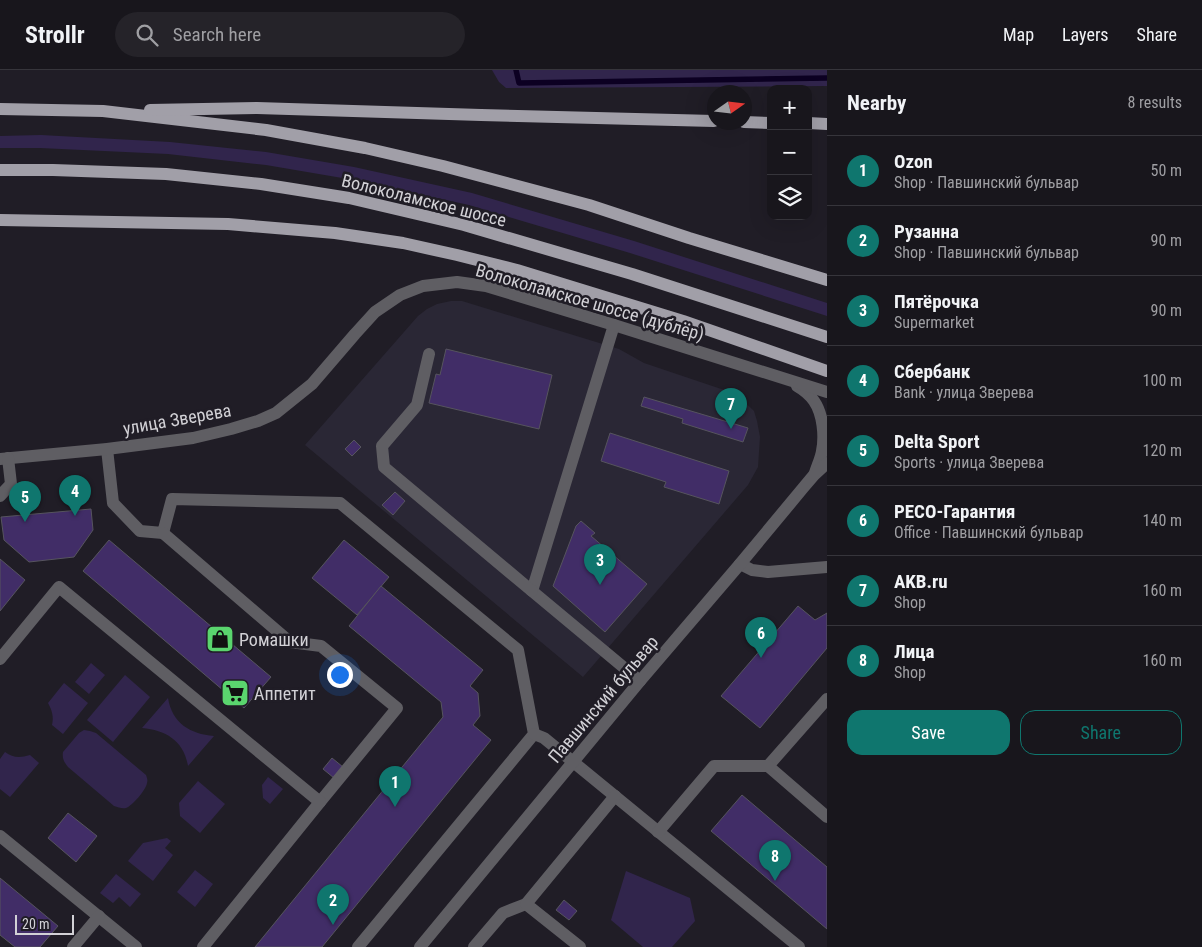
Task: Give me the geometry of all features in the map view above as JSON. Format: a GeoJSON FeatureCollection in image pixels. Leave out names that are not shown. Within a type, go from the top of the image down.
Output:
{"type":"FeatureCollection","features":[{"type":"Feature","properties":{"kind":"main road"},"geometry":{"type":"LineString","coordinates":[[103,111],[257,108],[481,116],[707,121]]}},
{"type":"Feature","properties":{"kind":"main road","name":"Волоколамское шоссе"},"geometry":{"type":"LineString","coordinates":[[0,109],[103,111],[266,130],[365,148],[443,166],[589,205],[688,238],[827,280]]}},
{"type":"Feature","properties":{"kind":"main road"},"geometry":{"type":"LineString","coordinates":[[752,122],[767,122]]}},
{"type":"Feature","properties":{"kind":"main road"},"geometry":{"type":"LineString","coordinates":[[812,124],[827,124]]}},
{"type":"Feature","properties":{"kind":"main road","name":"Волоколамское шоссе"},"geometry":{"type":"LineString","coordinates":[[0,170],[166,174],[261,184],[348,198],[464,225],[632,274],[827,337]]}},
{"type":"Feature","properties":{"kind":"main road"},"geometry":{"type":"LineString","coordinates":[[0,220],[228,224],[334,233],[403,244],[518,270],[683,321],[827,371]]}},
{"type":"Feature","properties":{"kind":"street","name":"Волоколамское шоссе (дублёр)"},"geometry":{"type":"LineString","coordinates":[[355,334],[375,312],[400,295],[423,286],[458,282],[486,286],[614,324],[827,392]]}},
{"type":"Feature","properties":{"kind":"street"},"geometry":{"type":"LineString","coordinates":[[532,591],[614,324]]}},
{"type":"Feature","properties":{"kind":"street","name":"улица Зверева"},"geometry":{"type":"LineString","coordinates":[[4,459],[193,438],[258,421],[276,413],[312,384],[355,334]]}},
{"type":"Feature","properties":{"kind":"street"},"geometry":{"type":"LineString","coordinates":[[429,354],[417,405],[382,446],[384,467],[640,681]]}},
{"type":"Feature","properties":{"kind":"street","name":"Павшинский бульвар"},"geometry":{"type":"LineString","coordinates":[[789,380],[807,392],[815,402],[820,416],[823,434],[822,451],[814,475]]}},
{"type":"Feature","properties":{"kind":"street"},"geometry":{"type":"LineString","coordinates":[[107,449],[113,503],[140,530],[163,533],[290,642],[321,646],[397,708],[203,947]]}},
{"type":"Feature","properties":{"kind":"street"},"geometry":{"type":"LineString","coordinates":[[0,496],[11,484],[4,459]]}},
{"type":"Feature","properties":{"kind":"street","name":"Павшинский бульвар"},"geometry":{"type":"LineString","coordinates":[[420,947],[640,681],[814,475],[827,463]]}},
{"type":"Feature","properties":{"kind":"street"},"geometry":{"type":"LineString","coordinates":[[163,533],[172,499],[340,503],[518,650],[534,734]]}},
{"type":"Feature","properties":{"kind":"street"},"geometry":{"type":"LineString","coordinates":[[740,564],[752,570],[768,572],[827,567]]}},
{"type":"Feature","properties":{"kind":"street"},"geometry":{"type":"LineString","coordinates":[[0,659],[58,587],[320,802]]}},
{"type":"Feature","properties":{"kind":"street"},"geometry":{"type":"LineString","coordinates":[[768,766],[827,699]]}},
{"type":"Feature","properties":{"kind":"street"},"geometry":{"type":"LineString","coordinates":[[534,734],[544,738],[574,762],[792,945]]}},
{"type":"Feature","properties":{"kind":"street"},"geometry":{"type":"LineString","coordinates":[[358,947],[534,734]]}},
{"type":"Feature","properties":{"kind":"street"},"geometry":{"type":"LineString","coordinates":[[658,832],[714,766],[768,766],[827,817]]}},
{"type":"Feature","properties":{"kind":"street"},"geometry":{"type":"LineString","coordinates":[[474,947],[503,913],[526,904],[615,796]]}},
{"type":"Feature","properties":{"kind":"street"},"geometry":{"type":"LineString","coordinates":[[0,836],[136,947]]}},
{"type":"Feature","properties":{"kind":"street"},"geometry":{"type":"LineString","coordinates":[[526,904],[580,947]]}},
{"type":"Feature","properties":{"kind":"street"},"geometry":{"type":"LineString","coordinates":[[73,947],[99,916]]}},
{"type":"Feature","properties":{"kind":"shaded area"},"geometry":{"type":"Polygon","coordinates":[[[492,70],[827,70],[827,86],[707,85],[707,87],[506,88],[499,82],[492,70]]]}},
{"type":"Feature","properties":{"kind":"shaded area"},"geometry":{"type":"Polygon","coordinates":[[[41,135],[170,142],[266,152],[354,167],[472,193],[634,241],[827,303],[827,316],[630,253],[469,205],[354,180],[266,165],[168,154],[0,148],[0,136],[41,135]]]}},
{"type":"Feature","properties":{"kind":"shaded area"},"geometry":{"type":"Polygon","coordinates":[[[462,301],[619,349],[644,363],[736,394],[754,411],[760,437],[758,467],[748,485],[583,677],[305,445],[418,316],[437,304],[462,301]]]}},
{"type":"Feature","properties":{"kind":"shaded area"},"geometry":{"type":"Polygon","coordinates":[[[91,663],[105,675],[89,694],[75,682],[91,663]]]}},
{"type":"Feature","properties":{"kind":"shaded area"},"geometry":{"type":"Polygon","coordinates":[[[125,675],[150,697],[113,742],[87,720],[125,675]]]}},
{"type":"Feature","properties":{"kind":"shaded area"},"geometry":{"type":"Polygon","coordinates":[[[64,683],[88,703],[63,734],[52,725],[51,708],[48,703],[64,683]]]}},
{"type":"Feature","properties":{"kind":"shaded area"},"geometry":{"type":"Polygon","coordinates":[[[168,698],[170,707],[183,726],[197,733],[214,736],[188,766],[182,750],[172,738],[159,731],[142,728],[168,698]]]}},
{"type":"Feature","properties":{"kind":"shaded area"},"geometry":{"type":"Polygon","coordinates":[[[84,730],[96,733],[146,775],[147,782],[144,790],[129,807],[114,806],[65,763],[63,752],[79,733],[84,730]]]}},
{"type":"Feature","properties":{"kind":"shaded area"},"geometry":{"type":"Polygon","coordinates":[[[5,752],[17,757],[30,755],[39,763],[10,797],[0,789],[0,759],[5,752]]]}},
{"type":"Feature","properties":{"kind":"shaded area"},"geometry":{"type":"Polygon","coordinates":[[[268,777],[283,789],[270,804],[263,798],[262,785],[268,777]]]}},
{"type":"Feature","properties":{"kind":"shaded area"},"geometry":{"type":"Polygon","coordinates":[[[198,781],[225,804],[200,833],[180,816],[179,803],[198,781]]]}},
{"type":"Feature","properties":{"kind":"shaded area"},"geometry":{"type":"Polygon","coordinates":[[[167,838],[171,841],[165,848],[173,855],[153,881],[128,861],[143,843],[167,838]]]}},
{"type":"Feature","properties":{"kind":"shaded area"},"geometry":{"type":"Polygon","coordinates":[[[195,870],[213,884],[195,907],[177,892],[195,870]]]}},
{"type":"Feature","properties":{"kind":"shaded area"},"geometry":{"type":"Polygon","coordinates":[[[626,871],[690,898],[695,921],[672,947],[643,947],[611,920],[626,871]]]}},
{"type":"Feature","properties":{"kind":"shaded area"},"geometry":{"type":"Polygon","coordinates":[[[116,874],[141,894],[130,907],[119,897],[113,903],[100,893],[116,874]]]}},
{"type":"Feature","properties":{"kind":"building"},"geometry":{"type":"Polygon","coordinates":[[[446,349],[552,375],[539,429],[429,403],[436,374],[440,375],[446,349]]]}},
{"type":"Feature","properties":{"kind":"building"},"geometry":{"type":"Polygon","coordinates":[[[644,397],[748,428],[743,442],[682,423],[683,419],[641,406],[644,397]]]}},
{"type":"Feature","properties":{"kind":"building"},"geometry":{"type":"Polygon","coordinates":[[[610,433],[729,471],[719,504],[664,487],[666,482],[601,461],[610,433]]]}},
{"type":"Feature","properties":{"kind":"building"},"geometry":{"type":"Polygon","coordinates":[[[354,440],[361,447],[352,456],[345,449],[354,440]]]}},
{"type":"Feature","properties":{"kind":"building"},"geometry":{"type":"Polygon","coordinates":[[[395,492],[405,501],[393,515],[382,505],[395,492]]]}},
{"type":"Feature","properties":{"kind":"building"},"geometry":{"type":"Polygon","coordinates":[[[91,509],[93,530],[74,557],[29,562],[4,540],[1,517],[91,509]]]}},
{"type":"Feature","properties":{"kind":"building"},"geometry":{"type":"Polygon","coordinates":[[[581,521],[595,533],[591,536],[647,584],[605,632],[553,586],[576,526],[581,521]]]}},
{"type":"Feature","properties":{"kind":"building"},"geometry":{"type":"Polygon","coordinates":[[[109,540],[271,677],[244,708],[83,571],[109,540]]]}},
{"type":"Feature","properties":{"kind":"building"},"geometry":{"type":"Polygon","coordinates":[[[344,540],[389,577],[357,615],[312,578],[344,540]]]}},
{"type":"Feature","properties":{"kind":"building"},"geometry":{"type":"Polygon","coordinates":[[[0,559],[25,580],[0,611],[0,559]]]}},
{"type":"Feature","properties":{"kind":"building"},"geometry":{"type":"Polygon","coordinates":[[[381,586],[483,670],[470,686],[478,693],[480,716],[473,725],[491,740],[322,947],[255,947],[443,717],[441,702],[349,626],[381,586]]]}},
{"type":"Feature","properties":{"kind":"building"},"geometry":{"type":"Polygon","coordinates":[[[798,606],[815,620],[827,613],[827,648],[760,728],[721,696],[798,606]]]}},
{"type":"Feature","properties":{"kind":"building"},"geometry":{"type":"Polygon","coordinates":[[[332,758],[343,767],[334,778],[323,769],[332,758]]]}},
{"type":"Feature","properties":{"kind":"building"},"geometry":{"type":"Polygon","coordinates":[[[742,795],[827,867],[827,929],[711,831],[742,795]]]}},
{"type":"Feature","properties":{"kind":"building"},"geometry":{"type":"Polygon","coordinates":[[[68,813],[97,836],[76,862],[48,838],[68,813]]]}},
{"type":"Feature","properties":{"kind":"building"},"geometry":{"type":"Polygon","coordinates":[[[0,878],[58,926],[40,947],[15,947],[0,935],[0,878]]]}},
{"type":"Feature","properties":{"kind":"building"},"geometry":{"type":"Polygon","coordinates":[[[564,900],[577,911],[569,920],[556,910],[564,900]]]}},
{"type":"Feature","properties":{"kind":"waterway"},"geometry":{"type":"LineString","coordinates":[[516,70],[519,83],[827,78]]}},
{"type":"Feature","properties":{"kind":"place","name":"AKB.ru"},"geometry":{"type":"Point","coordinates":[731,429]}},
{"type":"Feature","properties":{"kind":"place","name":"Сбербанк"},"geometry":{"type":"Point","coordinates":[75,516]}},
{"type":"Feature","properties":{"kind":"place","name":"Delta Sport"},"geometry":{"type":"Point","coordinates":[25,522]}},
{"type":"Feature","properties":{"kind":"place","name":"Пятёрочка"},"geometry":{"type":"Point","coordinates":[600,585]}},
{"type":"Feature","properties":{"kind":"place","name":"Ромашки"},"geometry":{"type":"Point","coordinates":[220,639]}},
{"type":"Feature","properties":{"kind":"place","name":"РЕСО-Гарантия"},"geometry":{"type":"Point","coordinates":[761,658]}},
{"type":"Feature","properties":{"kind":"place","name":"Аппетит"},"geometry":{"type":"Point","coordinates":[235,693]}},
{"type":"Feature","properties":{"kind":"place","name":"Ozon"},"geometry":{"type":"Point","coordinates":[395,807]}},
{"type":"Feature","properties":{"kind":"place","name":"Лица"},"geometry":{"type":"Point","coordinates":[775,881]}},
{"type":"Feature","properties":{"kind":"place","name":"Рузанна"},"geometry":{"type":"Point","coordinates":[333,925]}}]}
